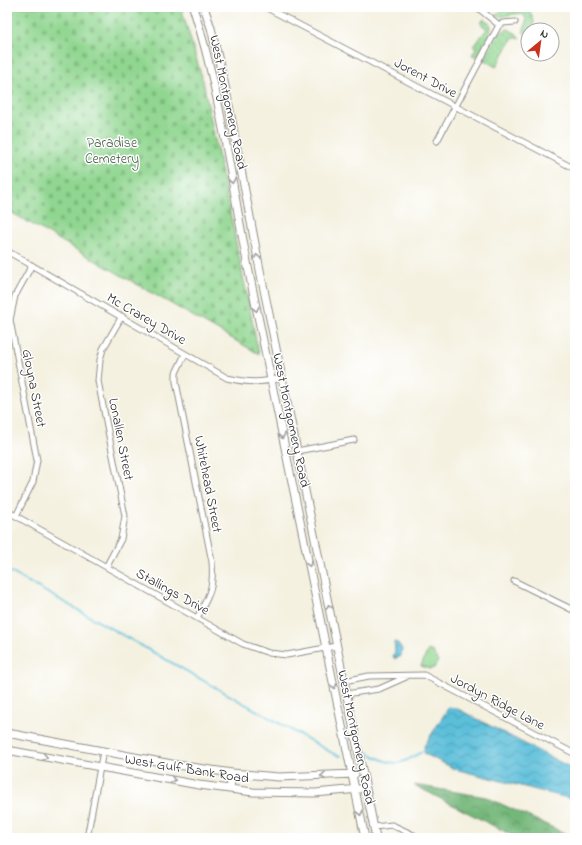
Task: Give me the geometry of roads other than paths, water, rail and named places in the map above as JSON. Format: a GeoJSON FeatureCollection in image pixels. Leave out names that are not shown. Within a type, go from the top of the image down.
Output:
{"type":"FeatureCollection","features":[{"type":"Feature","properties":{"kind":"main road","name":"West Montgomery Road"},"geometry":{"type":"LineString","coordinates":[[193,7],[216,93],[249,272],[365,838]]}},
{"type":"Feature","properties":{"kind":"main road","name":"West Montgomery Road"},"geometry":{"type":"LineString","coordinates":[[204,7],[211,28],[226,90],[260,270],[376,838]]}},
{"type":"Feature","properties":{"kind":"main road","name":"West Gulf Bank Road"},"geometry":{"type":"LineString","coordinates":[[7,734],[177,765],[232,773],[279,776],[362,773]]}},
{"type":"Feature","properties":{"kind":"main road","name":"West Gulf Bank Road"},"geometry":{"type":"LineString","coordinates":[[7,750],[100,768],[230,789],[274,793],[315,793],[366,788]]}},
{"type":"Feature","properties":{"kind":"main road"},"geometry":{"type":"LineString","coordinates":[[230,789],[232,773]]}},
{"type":"Feature","properties":{"kind":"street","name":"Jorent Drive"},"geometry":{"type":"LineString","coordinates":[[265,7],[575,169]]}},
{"type":"Feature","properties":{"kind":"street"},"geometry":{"type":"LineString","coordinates":[[477,7],[499,25]]}},
{"type":"Feature","properties":{"kind":"street"},"geometry":{"type":"LineString","coordinates":[[437,141],[499,25],[515,22]]}},
{"type":"Feature","properties":{"kind":"street","name":"Mc Crarey Drive"},"geometry":{"type":"LineString","coordinates":[[7,251],[122,316],[227,378],[244,382],[263,382],[282,378]]}},
{"type":"Feature","properties":{"kind":"street","name":"Gloyna Street"},"geometry":{"type":"LineString","coordinates":[[16,516],[33,482],[37,460],[10,320],[15,296],[32,265]]}},
{"type":"Feature","properties":{"kind":"street","name":"Lonallen Street"},"geometry":{"type":"LineString","coordinates":[[106,567],[122,539],[125,516],[98,381],[100,360],[103,349],[122,316]]}},
{"type":"Feature","properties":{"kind":"street","name":"Whitehead Street"},"geometry":{"type":"LineString","coordinates":[[185,354],[176,373],[176,382],[212,562],[213,578],[210,593],[197,618]]}},
{"type":"Feature","properties":{"kind":"street"},"geometry":{"type":"LineString","coordinates":[[297,451],[354,440]]}},
{"type":"Feature","properties":{"kind":"street","name":"Stallings Drive"},"geometry":{"type":"LineString","coordinates":[[7,511],[243,644],[269,653],[286,655],[336,646]]}},
{"type":"Feature","properties":{"kind":"street"},"geometry":{"type":"LineString","coordinates":[[514,580],[575,611]]}},
{"type":"Feature","properties":{"kind":"street"},"geometry":{"type":"LineString","coordinates":[[346,694],[379,689],[409,675]]}},
{"type":"Feature","properties":{"kind":"street","name":"Jordyn Ridge Lane"},"geometry":{"type":"LineString","coordinates":[[344,681],[369,676],[424,675],[575,754]]}},
{"type":"Feature","properties":{"kind":"street"},"geometry":{"type":"LineString","coordinates":[[88,838],[103,751]]}},
{"type":"Feature","properties":{"kind":"street"},"geometry":{"type":"LineString","coordinates":[[374,827],[392,826],[420,838]]}},
{"type":"Feature","properties":{"kind":"water"},"geometry":{"type":"Polygon","coordinates":[[[394,642],[398,643],[402,649],[401,656],[396,659],[393,657],[395,651],[394,642]]]}},
{"type":"Feature","properties":{"kind":"water"},"geometry":{"type":"Polygon","coordinates":[[[449,707],[456,708],[575,770],[575,800],[455,769],[425,754],[424,746],[449,707]]]}},
{"type":"Feature","properties":{"kind":"waterway"},"geometry":{"type":"LineString","coordinates":[[7,570],[334,754],[341,756]]}},
{"type":"Feature","properties":{"kind":"waterway"},"geometry":{"type":"LineString","coordinates":[[366,752],[384,760],[396,763],[408,760],[425,750],[427,751]]}},
{"type":"Feature","properties":{"kind":"park label","name":"Paradise Cemetery"},"geometry":{"type":"Point","coordinates":[112,150]}}]}
